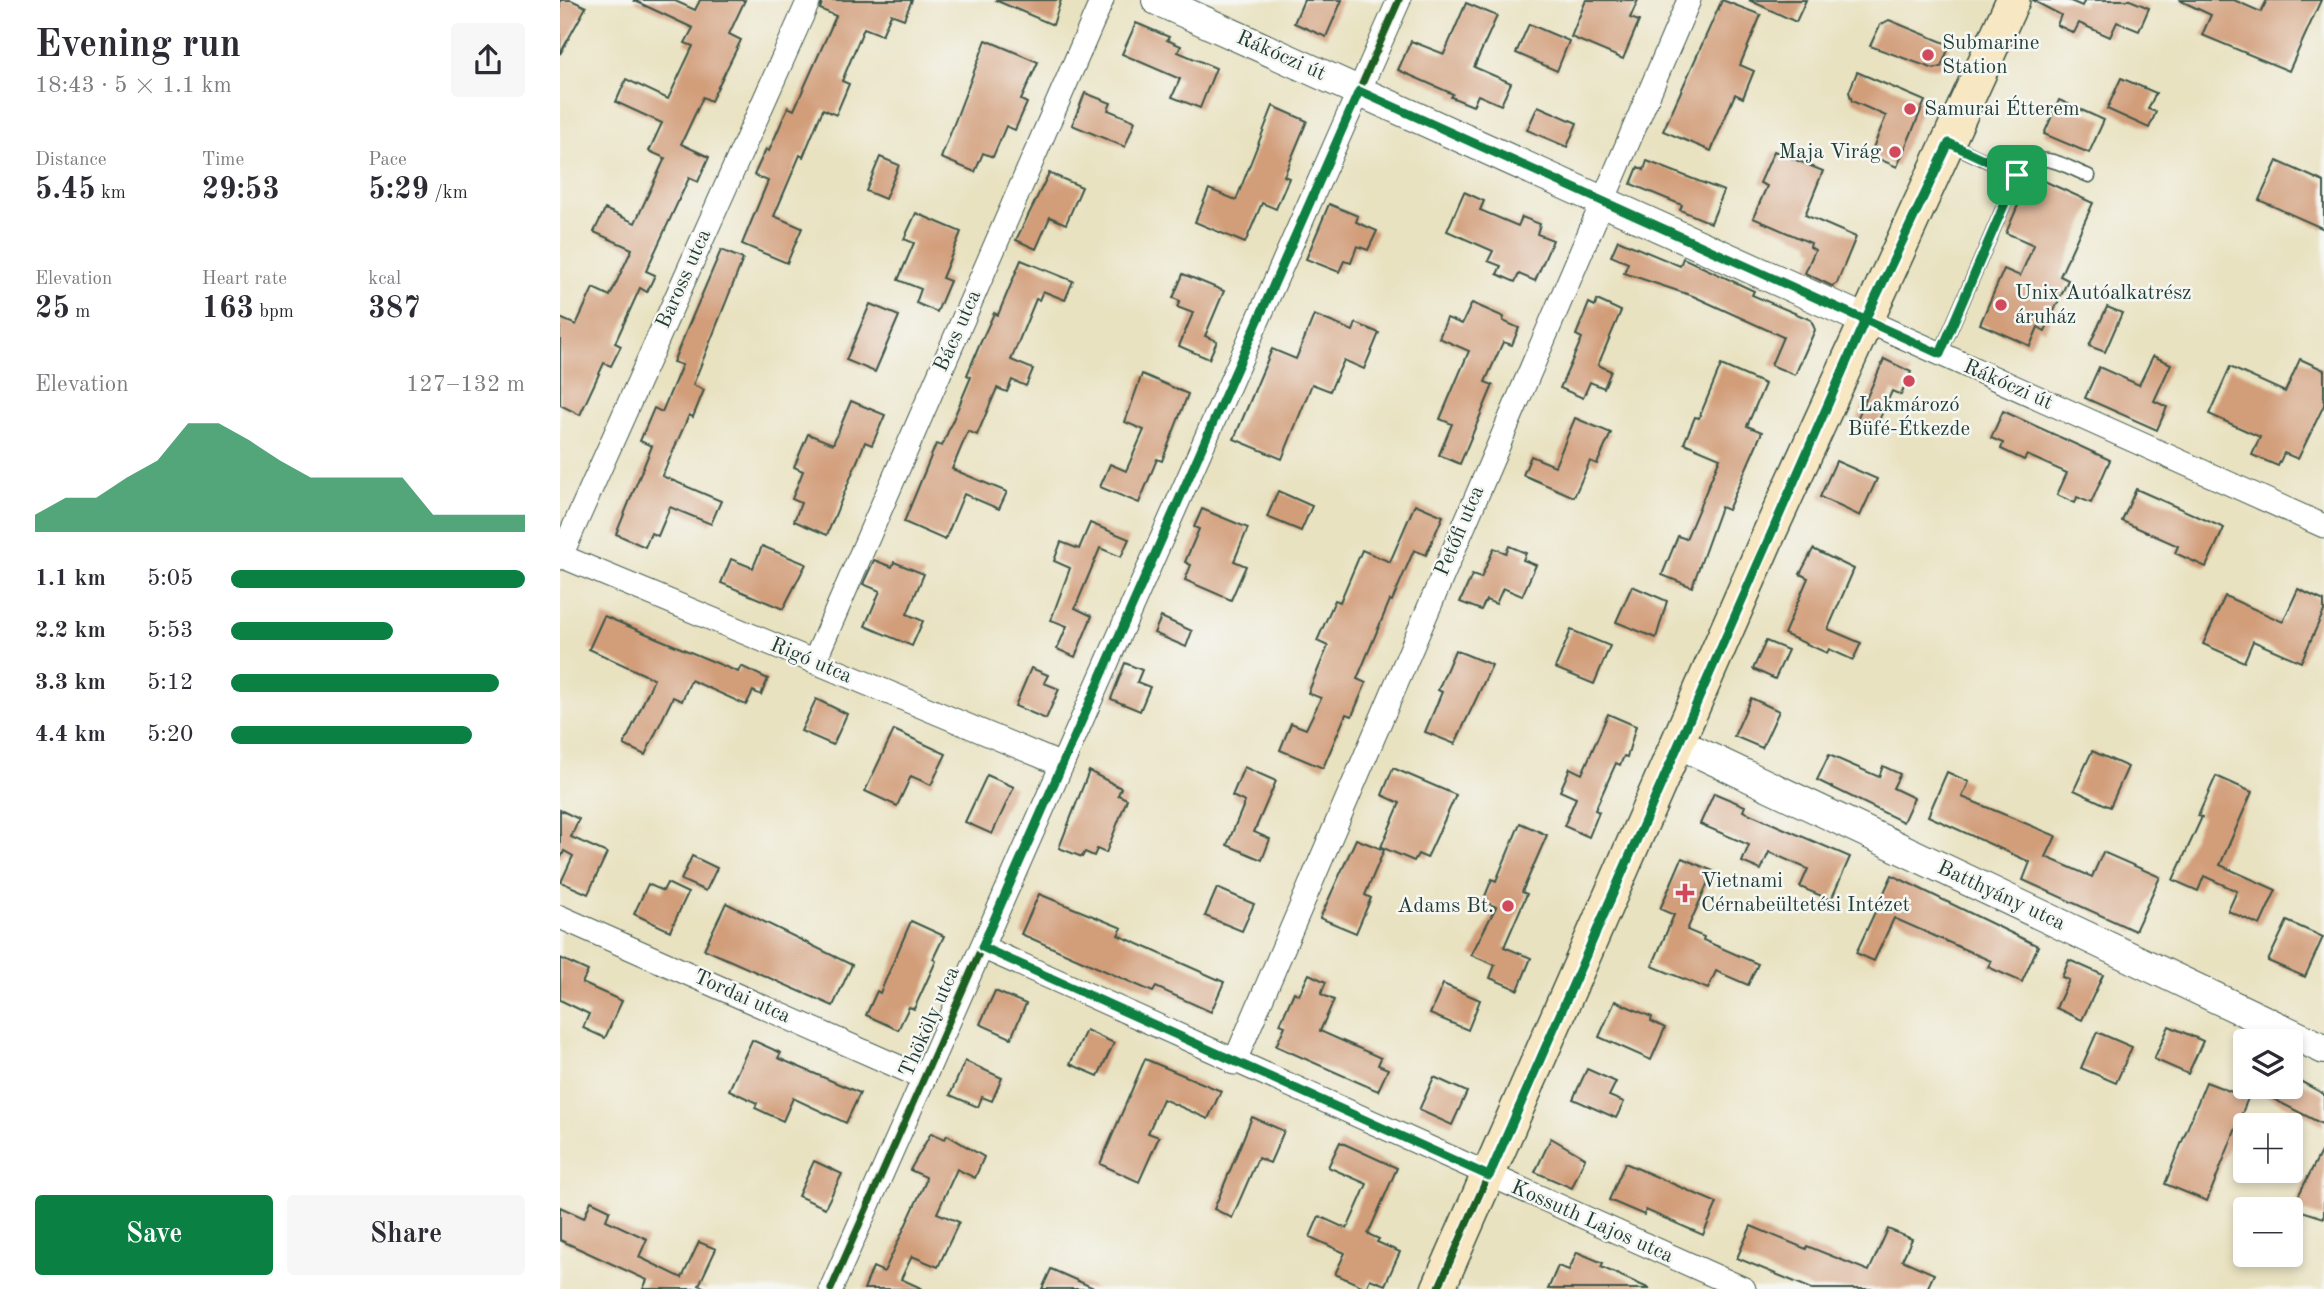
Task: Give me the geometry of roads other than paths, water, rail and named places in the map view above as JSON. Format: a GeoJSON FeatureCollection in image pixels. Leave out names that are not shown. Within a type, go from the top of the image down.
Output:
{"type":"FeatureCollection","features":[{"type":"Feature","properties":{"kind":"main road"},"geometry":{"type":"LineString","coordinates":[[1438,1289],[1865,320],[2013,0]]}},
{"type":"Feature","properties":{"kind":"street","name":"Baross utca"},"geometry":{"type":"LineString","coordinates":[[560,557],[566,530],[809,0]]}},
{"type":"Feature","properties":{"kind":"street","name":"Bács utca"},"geometry":{"type":"LineString","coordinates":[[814,662],[1102,0]]}},
{"type":"Feature","properties":{"kind":"street","name":"Rákóczi út"},"geometry":{"type":"LineString","coordinates":[[1157,0],[2324,526]]}},
{"type":"Feature","properties":{"kind":"street","name":"Thököly utca"},"geometry":{"type":"LineString","coordinates":[[831,1289],[1399,0]]}},
{"type":"Feature","properties":{"kind":"street","name":"Petőfi utca"},"geometry":{"type":"LineString","coordinates":[[1234,1063],[1689,0]]}},
{"type":"Feature","properties":{"kind":"street","name":"Rigó utca"},"geometry":{"type":"LineString","coordinates":[[560,557],[1062,765]]}},
{"type":"Feature","properties":{"kind":"street","name":"Batthyány utca"},"geometry":{"type":"LineString","coordinates":[[1678,743],[2324,1049]]}},
{"type":"Feature","properties":{"kind":"street","name":"Tordai utca"},"geometry":{"type":"LineString","coordinates":[[560,917],[924,1078]]}},
{"type":"Feature","properties":{"kind":"street","name":"Kossuth Lajos utca"},"geometry":{"type":"LineString","coordinates":[[982,947],[1234,1063],[1744,1289]]}},
{"type":"Feature","properties":{"kind":"lane"},"geometry":{"type":"LineString","coordinates":[[1949,143],[2017,175]]}},
{"type":"Feature","properties":{"kind":"lane"},"geometry":{"type":"LineString","coordinates":[[1940,354],[2017,175],[2026,163],[2043,158],[2089,176]]}},
{"type":"Feature","properties":{"kind":"place","name":"Submarine Station"},"geometry":{"type":"Point","coordinates":[1928,55]}},
{"type":"Feature","properties":{"kind":"place","name":"Samurai Étterem"},"geometry":{"type":"Point","coordinates":[1910,109]}},
{"type":"Feature","properties":{"kind":"place","name":"Maja Virág"},"geometry":{"type":"Point","coordinates":[1895,152]}},
{"type":"Feature","properties":{"kind":"place","name":"Unix Autóalkatrész áruház"},"geometry":{"type":"Point","coordinates":[2001,305]}},
{"type":"Feature","properties":{"kind":"place","name":"Lakmározó Büfé-Étkezde"},"geometry":{"type":"Point","coordinates":[1909,381]}},
{"type":"Feature","properties":{"kind":"place","name":"Vietnami Cérnabeültetési Intézet"},"geometry":{"type":"Point","coordinates":[1685,893]}},
{"type":"Feature","properties":{"kind":"place","name":"Adams Bt."},"geometry":{"type":"Point","coordinates":[1508,906]}}]}
